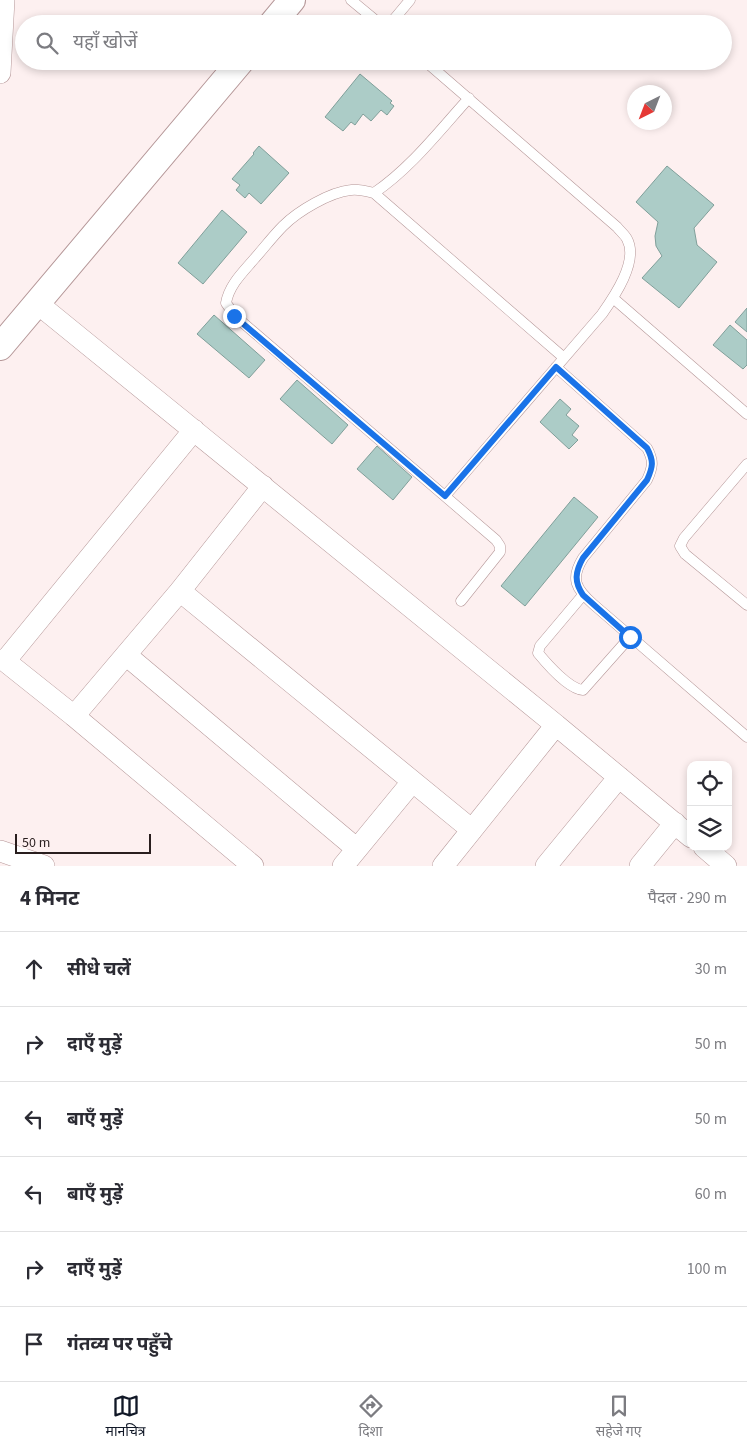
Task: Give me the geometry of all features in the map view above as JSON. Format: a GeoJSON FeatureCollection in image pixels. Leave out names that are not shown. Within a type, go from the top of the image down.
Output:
{"type":"FeatureCollection","features":[{"type":"Feature","properties":{"kind":"street"},"geometry":{"type":"LineString","coordinates":[[0,73],[4,0]]}},
{"type":"Feature","properties":{"kind":"street"},"geometry":{"type":"LineString","coordinates":[[280,15],[292,0]]}},
{"type":"Feature","properties":{"kind":"street"},"geometry":{"type":"LineString","coordinates":[[0,347],[232,70]]}},
{"type":"Feature","properties":{"kind":"street"},"geometry":{"type":"LineString","coordinates":[[37,303],[683,830],[640,866]]}},
{"type":"Feature","properties":{"kind":"street"},"geometry":{"type":"LineString","coordinates":[[194,430],[2,660],[74,716],[253,866]]}},
{"type":"Feature","properties":{"kind":"street"},"geometry":{"type":"LineString","coordinates":[[74,716],[180,591],[263,486]]}},
{"type":"Feature","properties":{"kind":"street"},"geometry":{"type":"LineString","coordinates":[[180,591],[472,830]]}},
{"type":"Feature","properties":{"kind":"street"},"geometry":{"type":"LineString","coordinates":[[126,656],[357,849]]}},
{"type":"Feature","properties":{"kind":"street"},"geometry":{"type":"LineString","coordinates":[[443,866],[556,725]]}},
{"type":"Feature","properties":{"kind":"street"},"geometry":{"type":"LineString","coordinates":[[546,866],[619,777]]}},
{"type":"Feature","properties":{"kind":"street"},"geometry":{"type":"LineString","coordinates":[[343,866],[412,782]]}},
{"type":"Feature","properties":{"kind":"street"},"geometry":{"type":"LineString","coordinates":[[0,851],[44,866]]}},
{"type":"Feature","properties":{"kind":"street"},"geometry":{"type":"LineString","coordinates":[[709,851],[726,866]]}},
{"type":"Feature","properties":{"kind":"lane"},"geometry":{"type":"LineString","coordinates":[[351,0],[369,15]]}},
{"type":"Feature","properties":{"kind":"lane"},"geometry":{"type":"LineString","coordinates":[[398,15],[410,0]]}},
{"type":"Feature","properties":{"kind":"lane"},"geometry":{"type":"LineString","coordinates":[[436,70],[617,227],[628,240],[629,252],[628,270],[621,285],[602,314],[445,496]]}},
{"type":"Feature","properties":{"kind":"lane"},"geometry":{"type":"LineString","coordinates":[[374,193],[396,177],[419,154],[469,98]]}},
{"type":"Feature","properties":{"kind":"lane"},"geometry":{"type":"LineString","coordinates":[[461,601],[496,559],[500,552],[500,546],[496,540],[234,316],[226,303],[228,292],[239,276],[283,226],[299,212],[332,195],[349,190],[374,193],[564,357]]}},
{"type":"Feature","properties":{"kind":"lane"},"geometry":{"type":"LineString","coordinates":[[613,298],[747,414]]}},
{"type":"Feature","properties":{"kind":"lane"},"geometry":{"type":"LineString","coordinates":[[556,367],[647,448],[652,457],[653,466],[647,480],[577,568],[576,578],[578,587],[583,595],[630,637],[747,737]]}},
{"type":"Feature","properties":{"kind":"lane"},"geometry":{"type":"LineString","coordinates":[[747,464],[684,538],[680,546],[685,554],[747,605]]}},
{"type":"Feature","properties":{"kind":"lane"},"geometry":{"type":"LineString","coordinates":[[583,595],[540,646],[538,653],[569,684],[577,690],[583,690],[630,637]]}},
{"type":"Feature","properties":{"kind":"building"},"geometry":{"type":"Polygon","coordinates":[[[360,74],[392,101],[390,103],[394,106],[387,115],[381,110],[371,121],[363,114],[355,125],[351,122],[343,131],[325,117],[360,74]]]}},
{"type":"Feature","properties":{"kind":"building"},"geometry":{"type":"Polygon","coordinates":[[[259,146],[289,173],[261,204],[249,193],[245,198],[236,190],[240,185],[232,179],[259,146]]]}},
{"type":"Feature","properties":{"kind":"building"},"geometry":{"type":"Polygon","coordinates":[[[667,166],[714,205],[694,228],[697,245],[717,262],[679,308],[642,278],[662,256],[656,246],[655,236],[658,222],[636,202],[667,166]]]}},
{"type":"Feature","properties":{"kind":"building"},"geometry":{"type":"Polygon","coordinates":[[[222,210],[247,232],[203,284],[178,263],[222,210]]]}},
{"type":"Feature","properties":{"kind":"building"},"geometry":{"type":"Polygon","coordinates":[[[747,308],[747,332],[735,322],[747,308]]]}},
{"type":"Feature","properties":{"kind":"building"},"geometry":{"type":"Polygon","coordinates":[[[214,315],[265,360],[249,378],[197,334],[214,315]]]}},
{"type":"Feature","properties":{"kind":"building"},"geometry":{"type":"Polygon","coordinates":[[[730,325],[747,340],[747,365],[743,369],[713,345],[730,325]]]}},
{"type":"Feature","properties":{"kind":"building"},"geometry":{"type":"Polygon","coordinates":[[[297,380],[348,425],[332,444],[280,399],[297,380]]]}},
{"type":"Feature","properties":{"kind":"building"},"geometry":{"type":"Polygon","coordinates":[[[560,399],[571,409],[566,415],[579,426],[572,435],[578,440],[569,449],[540,422],[560,399]]]}},
{"type":"Feature","properties":{"kind":"building"},"geometry":{"type":"Polygon","coordinates":[[[377,446],[412,477],[393,500],[357,469],[377,446]]]}},
{"type":"Feature","properties":{"kind":"building"},"geometry":{"type":"Polygon","coordinates":[[[574,497],[598,517],[525,606],[501,586],[574,497]]]}},
{"type":"Feature","properties":{"kind":"route"},"geometry":{"type":"LineString","coordinates":[[234,316],[445,496],[556,367],[647,448],[652,457],[653,466],[647,480],[583,558],[577,568],[576,578],[578,587],[583,595],[630,637]]}}]}
